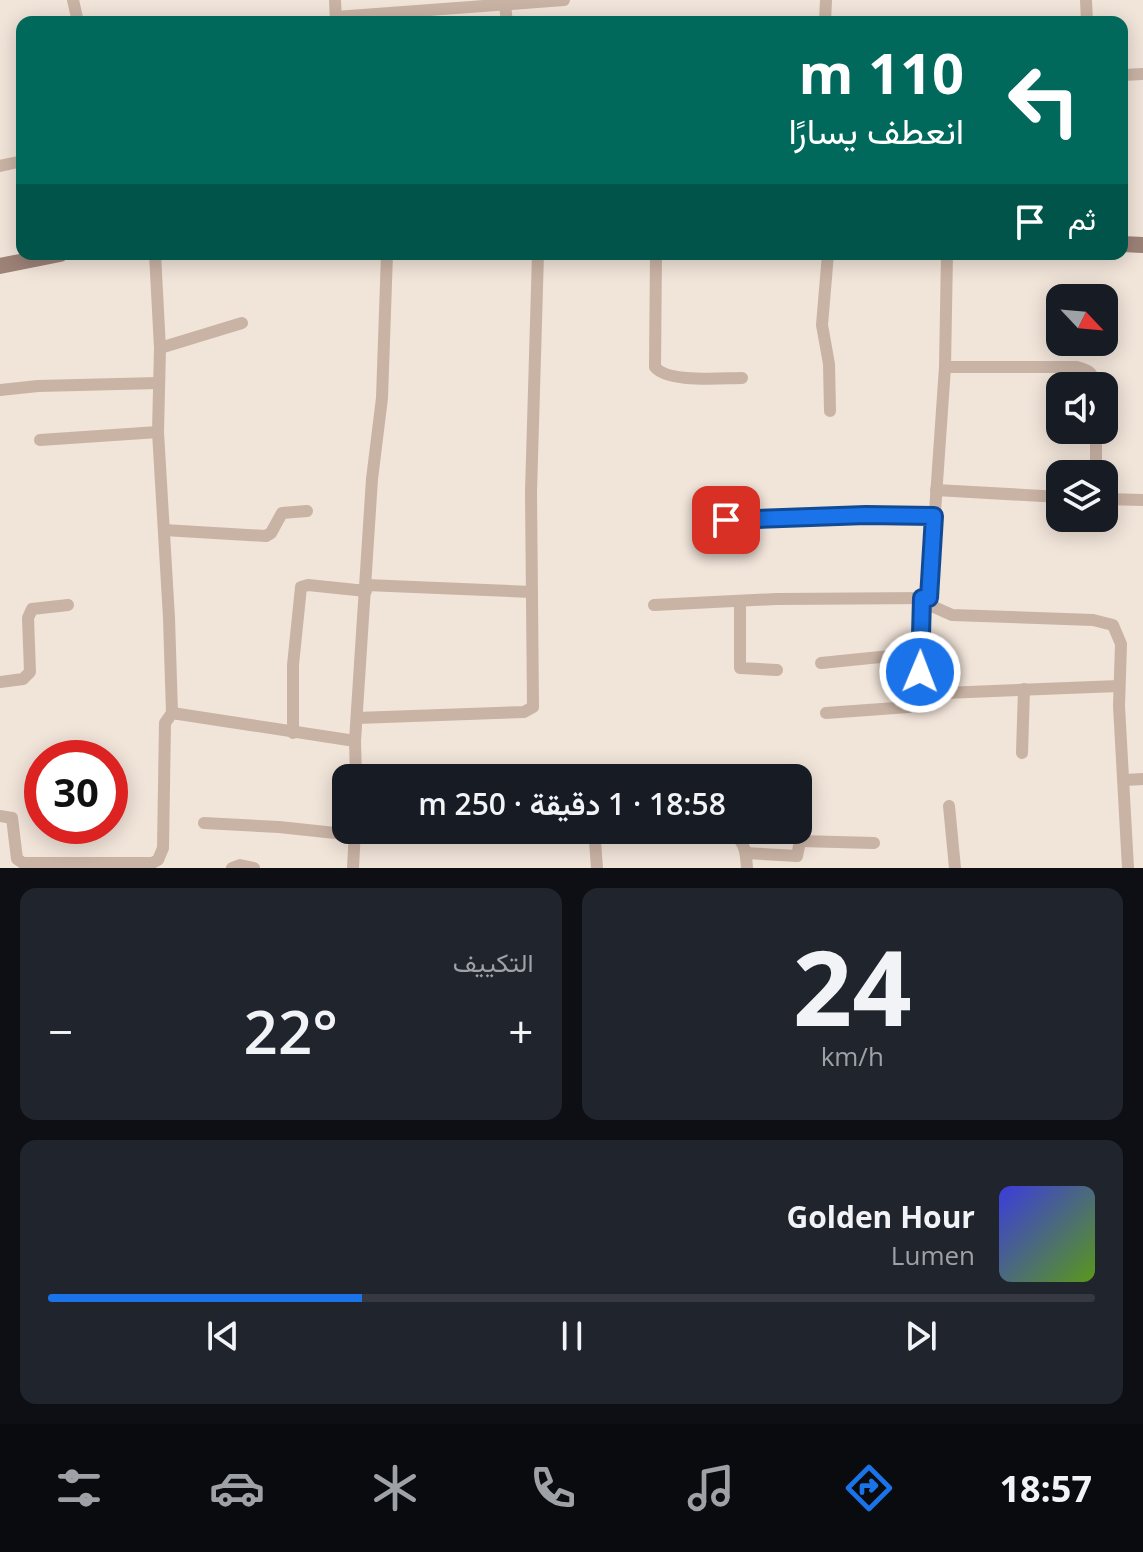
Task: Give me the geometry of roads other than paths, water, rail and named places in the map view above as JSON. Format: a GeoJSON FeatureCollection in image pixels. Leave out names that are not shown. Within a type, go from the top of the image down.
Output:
{"type":"FeatureCollection","features":[{"type":"Feature","properties":{"kind":"street"},"geometry":{"type":"LineString","coordinates":[[381,16],[560,0]]}},
{"type":"Feature","properties":{"kind":"street"},"geometry":{"type":"LineString","coordinates":[[505,5],[506,16]]}},
{"type":"Feature","properties":{"kind":"street"},"geometry":{"type":"LineString","coordinates":[[0,266],[30,260]]}},
{"type":"Feature","properties":{"kind":"street"},"geometry":{"type":"LineString","coordinates":[[0,816],[10,816],[13,820],[15,851],[17,859],[23,863],[152,863],[158,860],[163,848],[165,723],[172,713],[158,432],[160,348],[155,260]]}},
{"type":"Feature","properties":{"kind":"street"},"geometry":{"type":"LineString","coordinates":[[356,764],[372,479],[382,398],[387,260]]}},
{"type":"Feature","properties":{"kind":"street"},"geometry":{"type":"LineString","coordinates":[[357,718],[529,711],[534,704],[533,380],[538,260]]}},
{"type":"Feature","properties":{"kind":"street"},"geometry":{"type":"LineString","coordinates":[[656,260],[654,358],[658,372],[671,376],[742,378]]}},
{"type":"Feature","properties":{"kind":"street"},"geometry":{"type":"LineString","coordinates":[[827,260],[822,325],[829,364],[830,411]]}},
{"type":"Feature","properties":{"kind":"street"},"geometry":{"type":"LineString","coordinates":[[826,713],[909,707],[916,704],[920,691],[920,653],[945,367],[947,260]]}},
{"type":"Feature","properties":{"kind":"street"},"geometry":{"type":"LineString","coordinates":[[160,348],[242,323]]}},
{"type":"Feature","properties":{"kind":"street"},"geometry":{"type":"LineString","coordinates":[[945,367],[1077,367],[1091,372]]}},
{"type":"Feature","properties":{"kind":"street"},"geometry":{"type":"LineString","coordinates":[[0,390],[158,383]]}},
{"type":"Feature","properties":{"kind":"street"},"geometry":{"type":"LineString","coordinates":[[40,440],[158,432]]}},
{"type":"Feature","properties":{"kind":"street"},"geometry":{"type":"LineString","coordinates":[[936,490],[1046,496]]}},
{"type":"Feature","properties":{"kind":"street"},"geometry":{"type":"LineString","coordinates":[[1118,499],[1143,500]]}},
{"type":"Feature","properties":{"kind":"street"},"geometry":{"type":"LineString","coordinates":[[164,530],[266,536],[282,513],[307,511]]}},
{"type":"Feature","properties":{"kind":"street"},"geometry":{"type":"LineString","coordinates":[[706,520],[934,516]]}},
{"type":"Feature","properties":{"kind":"street"},"geometry":{"type":"LineString","coordinates":[[293,733],[293,665],[301,587],[532,592]]}},
{"type":"Feature","properties":{"kind":"street"},"geometry":{"type":"LineString","coordinates":[[654,605],[925,598],[934,607],[952,615],[1093,620],[1113,625],[1121,644],[1119,686],[1128,863],[1143,857]]}},
{"type":"Feature","properties":{"kind":"street"},"geometry":{"type":"LineString","coordinates":[[740,602],[740,668],[777,670]]}},
{"type":"Feature","properties":{"kind":"street"},"geometry":{"type":"LineString","coordinates":[[0,682],[23,679],[30,672],[28,618],[32,609],[68,605]]}},
{"type":"Feature","properties":{"kind":"street"},"geometry":{"type":"LineString","coordinates":[[821,663],[920,653]]}},
{"type":"Feature","properties":{"kind":"street"},"geometry":{"type":"LineString","coordinates":[[944,693],[1119,686]]}},
{"type":"Feature","properties":{"kind":"street"},"geometry":{"type":"LineString","coordinates":[[1022,753],[1024,689]]}},
{"type":"Feature","properties":{"kind":"street"},"geometry":{"type":"LineString","coordinates":[[172,713],[355,741]]}},
{"type":"Feature","properties":{"kind":"street"},"geometry":{"type":"LineString","coordinates":[[1125,780],[1143,779]]}},
{"type":"Feature","properties":{"kind":"street"},"geometry":{"type":"LineString","coordinates":[[949,806],[955,868]]}},
{"type":"Feature","properties":{"kind":"street"},"geometry":{"type":"LineString","coordinates":[[204,823],[332,831]]}},
{"type":"Feature","properties":{"kind":"street"},"geometry":{"type":"LineString","coordinates":[[812,841],[874,843]]}},
{"type":"Feature","properties":{"kind":"street"},"geometry":{"type":"LineString","coordinates":[[353,868],[354,844]]}},
{"type":"Feature","properties":{"kind":"street"},"geometry":{"type":"LineString","coordinates":[[595,844],[597,868]]}},
{"type":"Feature","properties":{"kind":"street"},"geometry":{"type":"LineString","coordinates":[[742,844],[747,868]]}},
{"type":"Feature","properties":{"kind":"street"},"geometry":{"type":"LineString","coordinates":[[746,853],[797,856],[799,844]]}},
{"type":"Feature","properties":{"kind":"street"},"geometry":{"type":"LineString","coordinates":[[232,868],[240,865],[254,868]]}}]}
